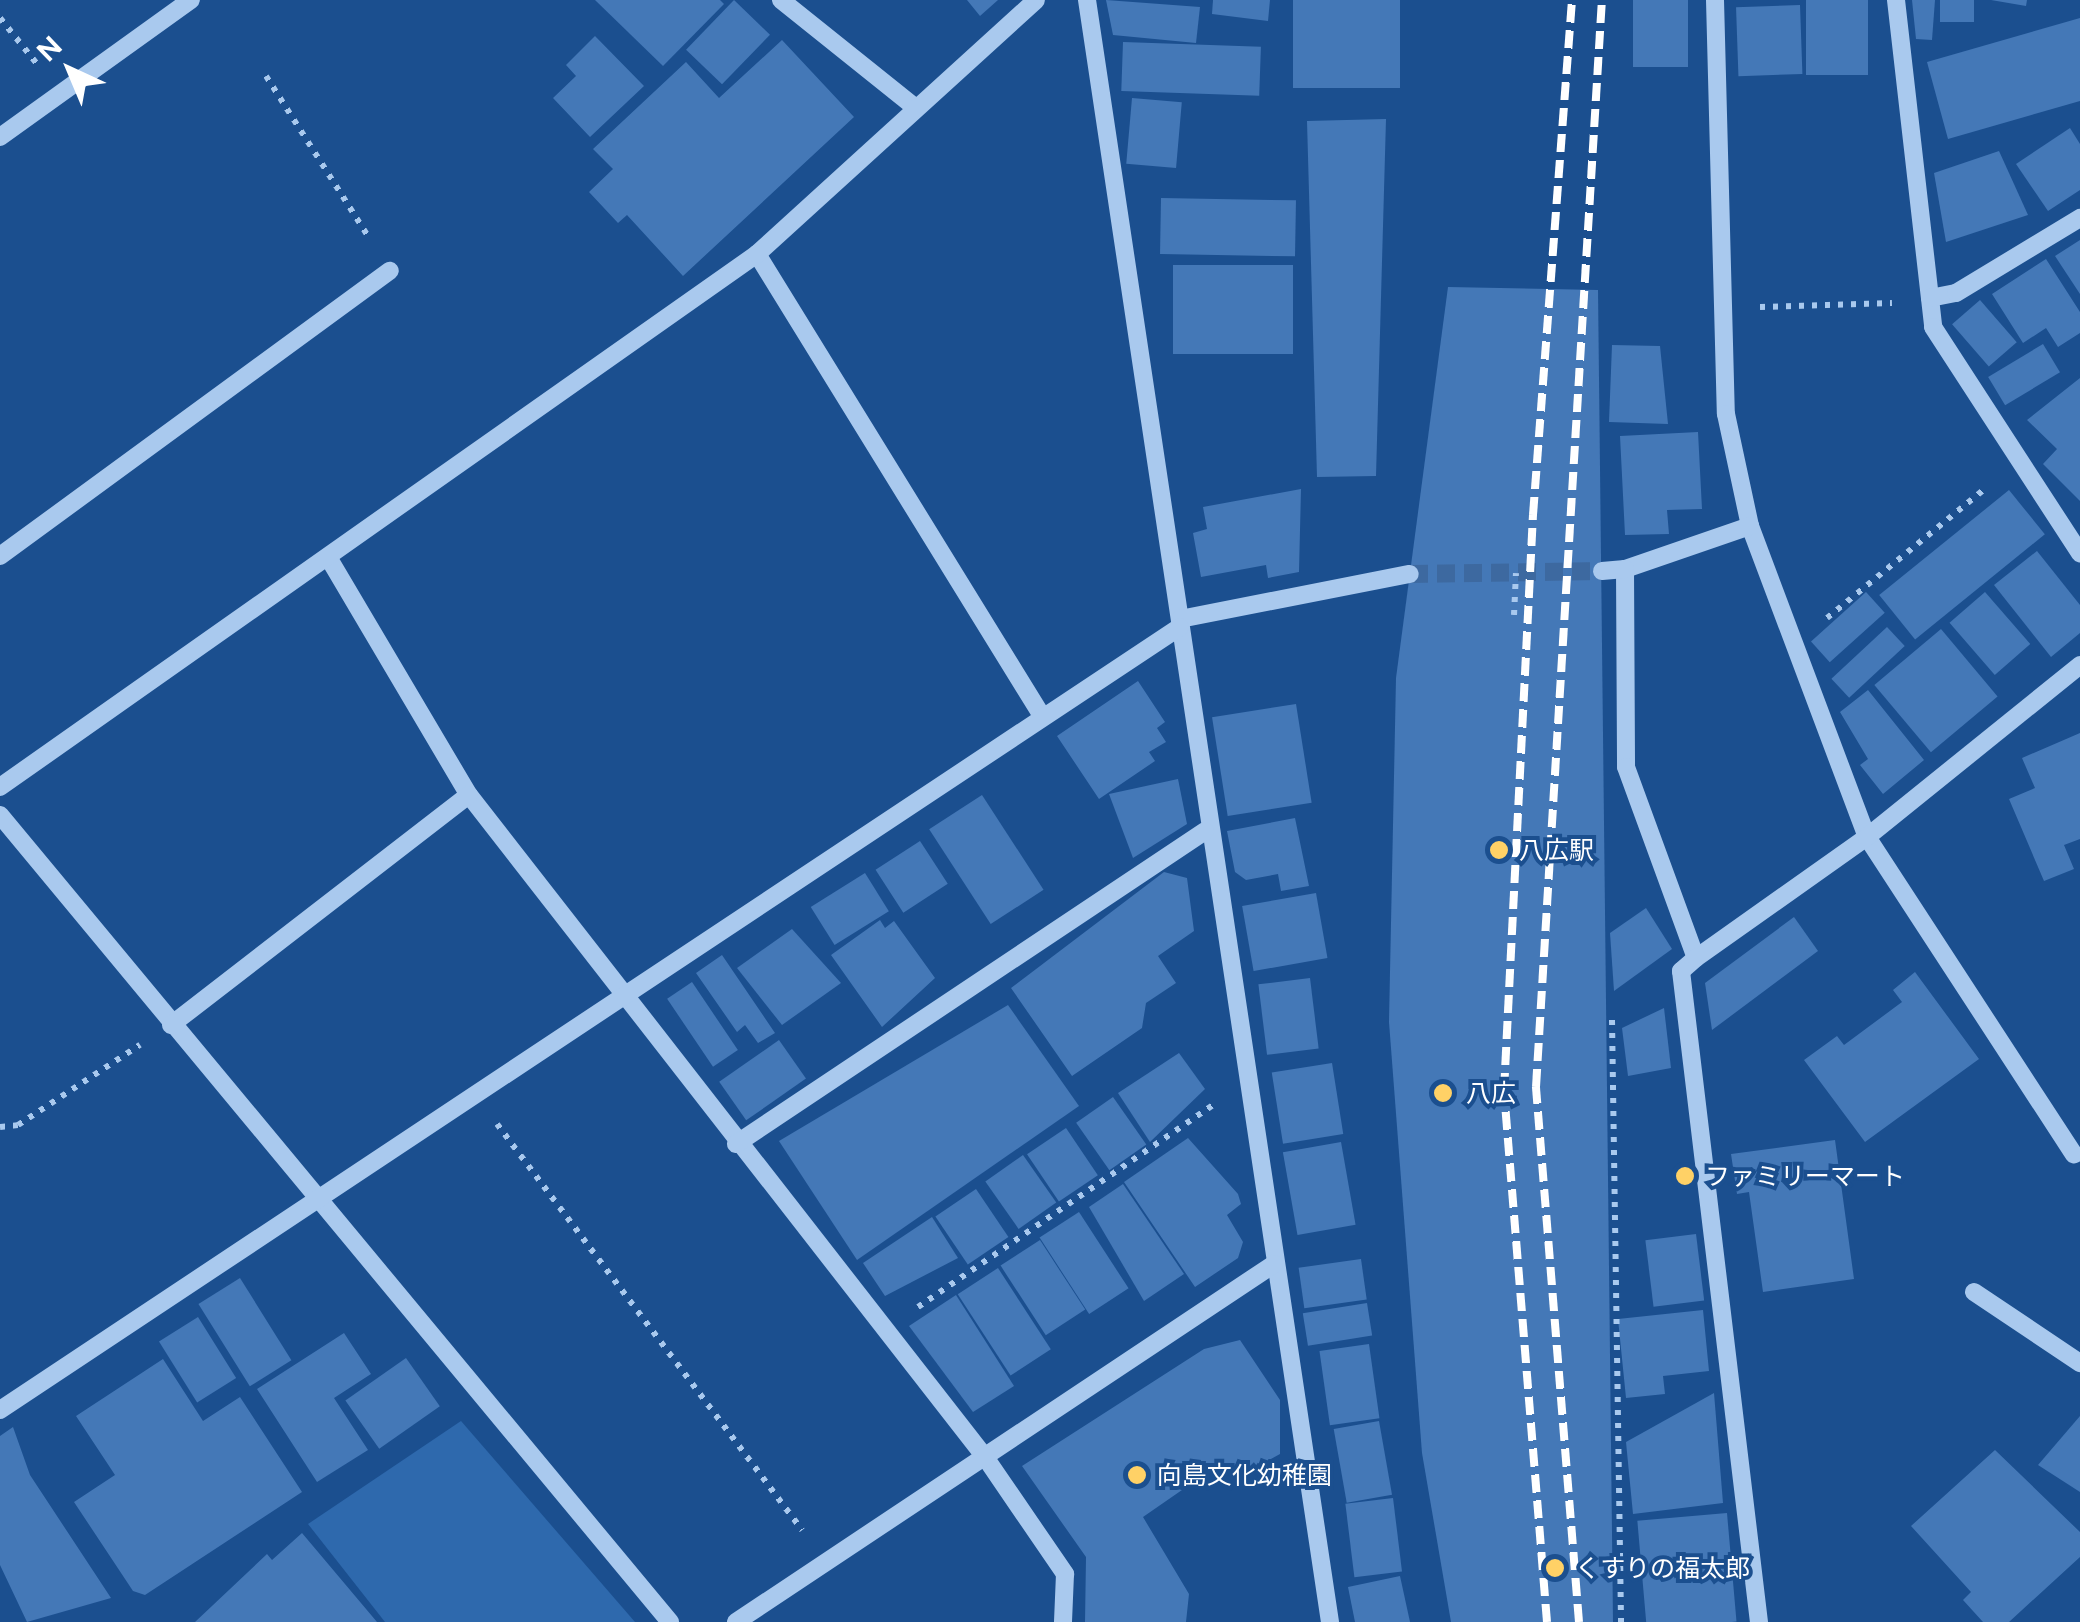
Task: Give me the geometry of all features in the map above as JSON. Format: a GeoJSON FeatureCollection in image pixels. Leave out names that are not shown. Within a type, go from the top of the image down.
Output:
{"type":"FeatureCollection","features":[{"type":"Feature","properties":{"kind":"street"},"geometry":{"type":"LineString","coordinates":[[0,138],[190,0]]}},
{"type":"Feature","properties":{"kind":"street"},"geometry":{"type":"LineString","coordinates":[[781,0],[912,105]]}},
{"type":"Feature","properties":{"kind":"street"},"geometry":{"type":"LineString","coordinates":[[0,787],[756,254],[912,105],[1036,0]]}},
{"type":"Feature","properties":{"kind":"street"},"geometry":{"type":"LineString","coordinates":[[1087,0],[1180,623],[1205,831],[1330,1622]]}},
{"type":"Feature","properties":{"kind":"street"},"geometry":{"type":"LineString","coordinates":[[1715,0],[1726,414],[1750,526],[1867,838],[2074,1154]]}},
{"type":"Feature","properties":{"kind":"street"},"geometry":{"type":"LineString","coordinates":[[1896,0],[1933,327],[2080,552]]}},
{"type":"Feature","properties":{"kind":"street"},"geometry":{"type":"LineString","coordinates":[[1930,300],[1956,293],[2080,218]]}},
{"type":"Feature","properties":{"kind":"street"},"geometry":{"type":"LineString","coordinates":[[756,254],[1042,716]]}},
{"type":"Feature","properties":{"kind":"street"},"geometry":{"type":"LineString","coordinates":[[0,556],[390,271]]}},
{"type":"Feature","properties":{"kind":"street"},"geometry":{"type":"LineString","coordinates":[[1602,571],[1625,569],[1750,526]]}},
{"type":"Feature","properties":{"kind":"street"},"geometry":{"type":"LineString","coordinates":[[328,557],[469,795],[736,1144],[986,1457],[1065,1574],[1063,1622]]}},
{"type":"Feature","properties":{"kind":"street"},"geometry":{"type":"LineString","coordinates":[[1625,569],[1626,767],[1696,958]]}},
{"type":"Feature","properties":{"kind":"street"},"geometry":{"type":"LineString","coordinates":[[0,1410],[472,1091],[1180,623],[1410,574]]}},
{"type":"Feature","properties":{"kind":"street"},"geometry":{"type":"LineString","coordinates":[[1759,1622],[1682,972],[1696,958],[1867,838],[2080,665]]}},
{"type":"Feature","properties":{"kind":"street"},"geometry":{"type":"LineString","coordinates":[[170,1025],[469,795]]}},
{"type":"Feature","properties":{"kind":"street"},"geometry":{"type":"LineString","coordinates":[[0,816],[670,1622]]}},
{"type":"Feature","properties":{"kind":"street"},"geometry":{"type":"LineString","coordinates":[[736,1144],[1205,831]]}},
{"type":"Feature","properties":{"kind":"street"},"geometry":{"type":"LineString","coordinates":[[736,1622],[1274,1264]]}},
{"type":"Feature","properties":{"kind":"street"},"geometry":{"type":"LineString","coordinates":[[1974,1292],[2080,1363]]}},
{"type":"Feature","properties":{"kind":"path"},"geometry":{"type":"LineString","coordinates":[[0,18],[61,93]]}},
{"type":"Feature","properties":{"kind":"path"},"geometry":{"type":"LineString","coordinates":[[266,76],[390,271]]}},
{"type":"Feature","properties":{"kind":"path"},"geometry":{"type":"LineString","coordinates":[[1724,308],[1930,300]]}},
{"type":"Feature","properties":{"kind":"path"},"geometry":{"type":"LineString","coordinates":[[1795,645],[2020,463]]}},
{"type":"Feature","properties":{"kind":"path"},"geometry":{"type":"LineString","coordinates":[[1514,615],[1516,573]]}},
{"type":"Feature","properties":{"kind":"path"},"geometry":{"type":"LineString","coordinates":[[1612,1020],[1621,1622]]}},
{"type":"Feature","properties":{"kind":"path"},"geometry":{"type":"LineString","coordinates":[[0,1127],[18,1126],[170,1025]]}},
{"type":"Feature","properties":{"kind":"path"},"geometry":{"type":"LineString","coordinates":[[884,1330],[1245,1083]]}},
{"type":"Feature","properties":{"kind":"path"},"geometry":{"type":"LineString","coordinates":[[472,1091],[827,1563]]}},
{"type":"Feature","properties":{"kind":"shaded area"},"geometry":{"type":"Polygon","coordinates":[[[461,1421],[635,1622],[385,1622],[308,1524],[461,1421]]]}},
{"type":"Feature","properties":{"kind":"building"},"geometry":{"type":"Polygon","coordinates":[[[595,0],[720,0],[724,4],[663,66],[595,0]]]}},
{"type":"Feature","properties":{"kind":"building"},"geometry":{"type":"Polygon","coordinates":[[[734,0],[770,35],[722,84],[686,50],[734,0]]]}},
{"type":"Feature","properties":{"kind":"building"},"geometry":{"type":"Polygon","coordinates":[[[967,0],[998,0],[980,16],[967,0]]]}},
{"type":"Feature","properties":{"kind":"building"},"geometry":{"type":"Polygon","coordinates":[[[1106,0],[1200,7],[1196,43],[1113,35],[1106,0]]]}},
{"type":"Feature","properties":{"kind":"building"},"geometry":{"type":"Polygon","coordinates":[[[1213,0],[1270,0],[1268,21],[1212,14],[1213,0]]]}},
{"type":"Feature","properties":{"kind":"building"},"geometry":{"type":"Polygon","coordinates":[[[1293,0],[1400,0],[1400,88],[1293,88],[1293,0]]]}},
{"type":"Feature","properties":{"kind":"building"},"geometry":{"type":"Polygon","coordinates":[[[1633,0],[1688,0],[1688,67],[1633,67],[1633,0]]]}},
{"type":"Feature","properties":{"kind":"building"},"geometry":{"type":"Polygon","coordinates":[[[1806,0],[1868,0],[1868,75],[1806,75],[1806,0]]]}},
{"type":"Feature","properties":{"kind":"building"},"geometry":{"type":"Polygon","coordinates":[[[1912,0],[1935,0],[1932,40],[1916,39],[1912,0]]]}},
{"type":"Feature","properties":{"kind":"building"},"geometry":{"type":"Polygon","coordinates":[[[1940,0],[1974,0],[1974,22],[1940,22],[1940,0]]]}},
{"type":"Feature","properties":{"kind":"building"},"geometry":{"type":"Polygon","coordinates":[[[1991,0],[2027,0],[2026,6],[1991,0]]]}},
{"type":"Feature","properties":{"kind":"building"},"geometry":{"type":"Polygon","coordinates":[[[1800,5],[1802,74],[1738,76],[1736,7],[1800,5]]]}},
{"type":"Feature","properties":{"kind":"building"},"geometry":{"type":"Polygon","coordinates":[[[2080,18],[2080,101],[1948,139],[1927,62],[2080,18]]]}},
{"type":"Feature","properties":{"kind":"building"},"geometry":{"type":"Polygon","coordinates":[[[595,36],[644,86],[590,137],[553,98],[576,76],[566,65],[595,36]]]}},
{"type":"Feature","properties":{"kind":"building"},"geometry":{"type":"Polygon","coordinates":[[[782,40],[854,117],[683,276],[627,215],[618,223],[589,192],[613,169],[593,149],[686,62],[719,98],[782,40]]]}},
{"type":"Feature","properties":{"kind":"building"},"geometry":{"type":"Polygon","coordinates":[[[1123,42],[1261,47],[1259,96],[1121,91],[1123,42]]]}},
{"type":"Feature","properties":{"kind":"building"},"geometry":{"type":"Polygon","coordinates":[[[1132,98],[1182,102],[1176,168],[1126,164],[1132,98]]]}},
{"type":"Feature","properties":{"kind":"building"},"geometry":{"type":"Polygon","coordinates":[[[1386,119],[1376,476],[1317,477],[1307,121],[1386,119]]]}},
{"type":"Feature","properties":{"kind":"building"},"geometry":{"type":"Polygon","coordinates":[[[2070,128],[2080,144],[2080,190],[2048,211],[2016,164],[2070,128]]]}},
{"type":"Feature","properties":{"kind":"building"},"geometry":{"type":"Polygon","coordinates":[[[1999,151],[2028,215],[1946,242],[1934,173],[1999,151]]]}},
{"type":"Feature","properties":{"kind":"building"},"geometry":{"type":"Polygon","coordinates":[[[1161,198],[1296,200],[1295,256],[1160,254],[1161,198]]]}},
{"type":"Feature","properties":{"kind":"building"},"geometry":{"type":"Polygon","coordinates":[[[2080,240],[2080,294],[2055,256],[2080,240]]]}},
{"type":"Feature","properties":{"kind":"building"},"geometry":{"type":"Polygon","coordinates":[[[2046,259],[2080,312],[2080,333],[2058,347],[2046,328],[2023,343],[1992,294],[2046,259]]]}},
{"type":"Feature","properties":{"kind":"building"},"geometry":{"type":"Polygon","coordinates":[[[1173,265],[1293,265],[1293,354],[1173,354],[1173,265]]]}},
{"type":"Feature","properties":{"kind":"building","name":"八広駅"},"geometry":{"type":"Polygon","coordinates":[[[1448,287],[1598,290],[1613,1622],[1451,1622],[1422,1453],[1389,1022],[1396,678],[1448,287]]]}},
{"type":"Feature","properties":{"kind":"building"},"geometry":{"type":"Polygon","coordinates":[[[1980,300],[2017,342],[1989,367],[1952,324],[1980,300]]]}},
{"type":"Feature","properties":{"kind":"building"},"geometry":{"type":"Polygon","coordinates":[[[2043,344],[2060,372],[2005,405],[1988,377],[2043,344]]]}},
{"type":"Feature","properties":{"kind":"building"},"geometry":{"type":"Polygon","coordinates":[[[1612,345],[1660,346],[1668,424],[1609,422],[1612,345]]]}},
{"type":"Feature","properties":{"kind":"building"},"geometry":{"type":"Polygon","coordinates":[[[2080,378],[2080,501],[2043,464],[2057,449],[2027,420],[2080,378]]]}},
{"type":"Feature","properties":{"kind":"building"},"geometry":{"type":"Polygon","coordinates":[[[1698,432],[1702,509],[1667,510],[1669,534],[1625,535],[1620,436],[1698,432]]]}},
{"type":"Feature","properties":{"kind":"building"},"geometry":{"type":"Polygon","coordinates":[[[1301,489],[1299,572],[1268,578],[1266,565],[1201,577],[1193,533],[1207,529],[1203,507],[1301,489]]]}},
{"type":"Feature","properties":{"kind":"building"},"geometry":{"type":"Polygon","coordinates":[[[2009,490],[2045,534],[1915,639],[1879,595],[2009,490]]]}},
{"type":"Feature","properties":{"kind":"building"},"geometry":{"type":"Polygon","coordinates":[[[2037,551],[2080,605],[2080,633],[2051,657],[1994,585],[2037,551]]]}},
{"type":"Feature","properties":{"kind":"building"},"geometry":{"type":"Polygon","coordinates":[[[1866,592],[1885,613],[1830,662],[1811,642],[1866,592]]]}},
{"type":"Feature","properties":{"kind":"building"},"geometry":{"type":"Polygon","coordinates":[[[1985,592],[2030,644],[1995,675],[1950,623],[1985,592]]]}},
{"type":"Feature","properties":{"kind":"building"},"geometry":{"type":"Polygon","coordinates":[[[1887,627],[1905,646],[1849,698],[1831,679],[1887,627]]]}},
{"type":"Feature","properties":{"kind":"building"},"geometry":{"type":"Polygon","coordinates":[[[1941,629],[1998,696],[1931,752],[1874,685],[1941,629]]]}},
{"type":"Feature","properties":{"kind":"building"},"geometry":{"type":"Polygon","coordinates":[[[1138,681],[1165,722],[1157,728],[1166,742],[1149,752],[1155,761],[1099,799],[1057,736],[1138,681]]]}},
{"type":"Feature","properties":{"kind":"building"},"geometry":{"type":"Polygon","coordinates":[[[1868,690],[1924,760],[1883,794],[1860,765],[1868,759],[1840,712],[1868,690]]]}},
{"type":"Feature","properties":{"kind":"building"},"geometry":{"type":"Polygon","coordinates":[[[1296,704],[1312,803],[1228,816],[1212,717],[1296,704]]]}},
{"type":"Feature","properties":{"kind":"building"},"geometry":{"type":"Polygon","coordinates":[[[2080,733],[2080,839],[2064,845],[2074,869],[2044,881],[2009,799],[2035,788],[2022,758],[2080,733]]]}},
{"type":"Feature","properties":{"kind":"building"},"geometry":{"type":"Polygon","coordinates":[[[1178,779],[1187,824],[1133,858],[1109,794],[1178,779]]]}},
{"type":"Feature","properties":{"kind":"building"},"geometry":{"type":"Polygon","coordinates":[[[982,795],[1044,890],[991,924],[929,829],[982,795]]]}},
{"type":"Feature","properties":{"kind":"building"},"geometry":{"type":"Polygon","coordinates":[[[1295,818],[1309,886],[1281,891],[1278,874],[1246,880],[1235,872],[1227,831],[1295,818]]]}},
{"type":"Feature","properties":{"kind":"building"},"geometry":{"type":"Polygon","coordinates":[[[920,841],[948,884],[903,913],[876,870],[920,841]]]}},
{"type":"Feature","properties":{"kind":"building"},"geometry":{"type":"Polygon","coordinates":[[[1164,872],[1187,878],[1194,931],[1158,956],[1176,983],[1146,1003],[1142,1028],[1072,1076],[1011,988],[1164,872]]]}},
{"type":"Feature","properties":{"kind":"building"},"geometry":{"type":"Polygon","coordinates":[[[865,873],[889,911],[835,945],[811,907],[865,873]]]}},
{"type":"Feature","properties":{"kind":"building"},"geometry":{"type":"Polygon","coordinates":[[[1316,893],[1327,958],[1254,971],[1242,906],[1316,893]]]}},
{"type":"Feature","properties":{"kind":"building"},"geometry":{"type":"Polygon","coordinates":[[[1646,908],[1672,949],[1614,991],[1610,933],[1646,908]]]}},
{"type":"Feature","properties":{"kind":"building"},"geometry":{"type":"Polygon","coordinates":[[[1794,917],[1818,951],[1712,1030],[1705,983],[1794,917]]]}},
{"type":"Feature","properties":{"kind":"building"},"geometry":{"type":"Polygon","coordinates":[[[880,920],[885,928],[894,921],[935,978],[882,1027],[831,955],[880,920]]]}},
{"type":"Feature","properties":{"kind":"building"},"geometry":{"type":"Polygon","coordinates":[[[792,929],[841,983],[782,1025],[737,968],[792,929]]]}},
{"type":"Feature","properties":{"kind":"building"},"geometry":{"type":"Polygon","coordinates":[[[722,955],[775,1033],[758,1043],[745,1025],[737,1032],[696,973],[722,955]]]}},
{"type":"Feature","properties":{"kind":"building"},"geometry":{"type":"Polygon","coordinates":[[[1915,972],[1979,1059],[1865,1142],[1804,1060],[1837,1036],[1844,1045],[1902,1002],[1893,990],[1915,972]]]}},
{"type":"Feature","properties":{"kind":"building"},"geometry":{"type":"Polygon","coordinates":[[[1310,978],[1319,1048],[1267,1055],[1258,984],[1310,978]]]}},
{"type":"Feature","properties":{"kind":"building"},"geometry":{"type":"Polygon","coordinates":[[[692,982],[738,1050],[713,1067],[667,999],[692,982]]]}},
{"type":"Feature","properties":{"kind":"building"},"geometry":{"type":"Polygon","coordinates":[[[1008,1005],[1079,1106],[857,1260],[779,1141],[1008,1005]]]}},
{"type":"Feature","properties":{"kind":"building"},"geometry":{"type":"Polygon","coordinates":[[[1664,1008],[1671,1068],[1628,1076],[1622,1028],[1664,1008]]]}},
{"type":"Feature","properties":{"kind":"building"},"geometry":{"type":"Polygon","coordinates":[[[779,1040],[806,1079],[746,1120],[719,1082],[779,1040]]]}},
{"type":"Feature","properties":{"kind":"building"},"geometry":{"type":"Polygon","coordinates":[[[1179,1053],[1205,1089],[1150,1142],[1118,1093],[1179,1053]]]}},
{"type":"Feature","properties":{"kind":"building"},"geometry":{"type":"Polygon","coordinates":[[[1332,1063],[1343,1134],[1283,1144],[1272,1073],[1332,1063]]]}},
{"type":"Feature","properties":{"kind":"building"},"geometry":{"type":"Polygon","coordinates":[[[1113,1097],[1146,1145],[1109,1170],[1076,1123],[1113,1097]]]}},
{"type":"Feature","properties":{"kind":"building"},"geometry":{"type":"Polygon","coordinates":[[[1066,1128],[1098,1175],[1059,1202],[1027,1154],[1066,1128]]]}},
{"type":"Feature","properties":{"kind":"building"},"geometry":{"type":"Polygon","coordinates":[[[1188,1138],[1238,1194],[1241,1204],[1227,1215],[1243,1242],[1238,1258],[1195,1287],[1124,1182],[1188,1138]]]}},
{"type":"Feature","properties":{"kind":"building"},"geometry":{"type":"Polygon","coordinates":[[[1835,1140],[1854,1279],[1763,1292],[1749,1192],[1737,1194],[1731,1154],[1835,1140]]]}},
{"type":"Feature","properties":{"kind":"building"},"geometry":{"type":"Polygon","coordinates":[[[1341,1142],[1356,1225],[1297,1235],[1283,1152],[1341,1142]]]}},
{"type":"Feature","properties":{"kind":"building"},"geometry":{"type":"Polygon","coordinates":[[[1023,1155],[1056,1203],[1019,1229],[985,1181],[1023,1155]]]}},
{"type":"Feature","properties":{"kind":"building"},"geometry":{"type":"Polygon","coordinates":[[[1123,1184],[1184,1274],[1144,1301],[1089,1207],[1123,1184]]]}},
{"type":"Feature","properties":{"kind":"building"},"geometry":{"type":"Polygon","coordinates":[[[976,1189],[1008,1237],[968,1264],[935,1216],[976,1189]]]}},
{"type":"Feature","properties":{"kind":"building"},"geometry":{"type":"Polygon","coordinates":[[[1079,1212],[1129,1288],[1089,1314],[1040,1238],[1079,1212]]]}},
{"type":"Feature","properties":{"kind":"building"},"geometry":{"type":"Polygon","coordinates":[[[932,1217],[958,1258],[885,1296],[863,1263],[932,1217]]]}},
{"type":"Feature","properties":{"kind":"building"},"geometry":{"type":"Polygon","coordinates":[[[1696,1234],[1704,1301],[1654,1307],[1645,1240],[1696,1234]]]}},
{"type":"Feature","properties":{"kind":"building"},"geometry":{"type":"Polygon","coordinates":[[[1040,1240],[1085,1310],[1046,1335],[1001,1266],[1040,1240]]]}},
{"type":"Feature","properties":{"kind":"building"},"geometry":{"type":"Polygon","coordinates":[[[1361,1259],[1367,1300],[1304,1308],[1299,1268],[1361,1259]]]}},
{"type":"Feature","properties":{"kind":"building"},"geometry":{"type":"Polygon","coordinates":[[[998,1268],[1051,1349],[1011,1375],[958,1294],[998,1268]]]}},
{"type":"Feature","properties":{"kind":"building"},"geometry":{"type":"Polygon","coordinates":[[[240,1278],[291,1360],[250,1386],[198,1304],[240,1278]]]}},
{"type":"Feature","properties":{"kind":"building"},"geometry":{"type":"Polygon","coordinates":[[[956,1295],[1014,1386],[973,1412],[909,1326],[956,1295]]]}},
{"type":"Feature","properties":{"kind":"building"},"geometry":{"type":"Polygon","coordinates":[[[1367,1303],[1372,1336],[1308,1346],[1303,1313],[1367,1303]]]}},
{"type":"Feature","properties":{"kind":"building"},"geometry":{"type":"Polygon","coordinates":[[[1703,1310],[1709,1371],[1663,1376],[1665,1394],[1626,1398],[1618,1319],[1703,1310]]]}},
{"type":"Feature","properties":{"kind":"building"},"geometry":{"type":"Polygon","coordinates":[[[198,1317],[236,1378],[197,1402],[159,1341],[198,1317]]]}},
{"type":"Feature","properties":{"kind":"building"},"geometry":{"type":"Polygon","coordinates":[[[344,1333],[371,1374],[334,1398],[368,1450],[317,1482],[257,1389],[344,1333]]]}},
{"type":"Feature","properties":{"kind":"building"},"geometry":{"type":"Polygon","coordinates":[[[1240,1340],[1280,1400],[1280,1454],[1234,1479],[1221,1463],[1143,1517],[1189,1594],[1186,1622],[1085,1622],[1086,1557],[1022,1466],[1204,1349],[1240,1340]]]}},
{"type":"Feature","properties":{"kind":"building"},"geometry":{"type":"Polygon","coordinates":[[[1369,1344],[1379,1418],[1330,1425],[1319,1351],[1369,1344]]]}},
{"type":"Feature","properties":{"kind":"building"},"geometry":{"type":"Polygon","coordinates":[[[406,1358],[440,1406],[379,1449],[345,1400],[406,1358]]]}},
{"type":"Feature","properties":{"kind":"building"},"geometry":{"type":"Polygon","coordinates":[[[163,1359],[203,1421],[240,1397],[302,1492],[145,1595],[133,1591],[74,1502],[115,1475],[76,1416],[163,1359]]]}},
{"type":"Feature","properties":{"kind":"building"},"geometry":{"type":"Polygon","coordinates":[[[1714,1393],[1723,1503],[1633,1514],[1626,1442],[1714,1393]]]}},
{"type":"Feature","properties":{"kind":"building"},"geometry":{"type":"Polygon","coordinates":[[[2080,1416],[2080,1492],[2038,1465],[2080,1416]]]}},
{"type":"Feature","properties":{"kind":"building"},"geometry":{"type":"Polygon","coordinates":[[[1379,1421],[1392,1495],[1347,1503],[1334,1429],[1379,1421]]]}},
{"type":"Feature","properties":{"kind":"building"},"geometry":{"type":"Polygon","coordinates":[[[13,1427],[30,1475],[111,1598],[27,1622],[0,1565],[0,1436],[13,1427]]]}},
{"type":"Feature","properties":{"kind":"building"},"geometry":{"type":"Polygon","coordinates":[[[1995,1450],[2080,1532],[2080,1557],[2009,1622],[1983,1622],[1963,1600],[1971,1592],[1911,1526],[1995,1450]]]}},
{"type":"Feature","properties":{"kind":"building"},"geometry":{"type":"Polygon","coordinates":[[[1393,1498],[1402,1571],[1354,1577],[1345,1504],[1393,1498]]]}},
{"type":"Feature","properties":{"kind":"building"},"geometry":{"type":"Polygon","coordinates":[[[1727,1513],[1736,1622],[1646,1622],[1637,1521],[1727,1513]]]}},
{"type":"Feature","properties":{"kind":"building"},"geometry":{"type":"Polygon","coordinates":[[[302,1533],[377,1622],[195,1622],[267,1554],[272,1560],[302,1533]]]}},
{"type":"Feature","properties":{"kind":"building"},"geometry":{"type":"Polygon","coordinates":[[[1400,1576],[1410,1622],[1355,1622],[1348,1587],[1400,1576]]]}},
{"type":"Feature","properties":{"kind":"tunnel"},"geometry":{"type":"LineString","coordinates":[[1410,574],[1602,571]]}},
{"type":"Feature","properties":{"kind":"railway"},"geometry":{"type":"LineString","coordinates":[[1547,1622],[1504,1091],[1533,515],[1572,0]]}},
{"type":"Feature","properties":{"kind":"railway"},"geometry":{"type":"LineString","coordinates":[[1579,1622],[1536,1087],[1602,0]]}},
{"type":"Feature","properties":{"kind":"place","name":"八広駅"},"geometry":{"type":"Point","coordinates":[1499,850]}},
{"type":"Feature","properties":{"kind":"place","name":"八広"},"geometry":{"type":"Point","coordinates":[1443,1093]}},
{"type":"Feature","properties":{"kind":"place","name":"ファミリーマート"},"geometry":{"type":"Point","coordinates":[1685,1176]}},
{"type":"Feature","properties":{"kind":"place","name":"向島文化幼稚園"},"geometry":{"type":"Point","coordinates":[1137,1475]}},
{"type":"Feature","properties":{"kind":"place","name":"くすりの福太郎"},"geometry":{"type":"Point","coordinates":[1555,1568]}}]}
